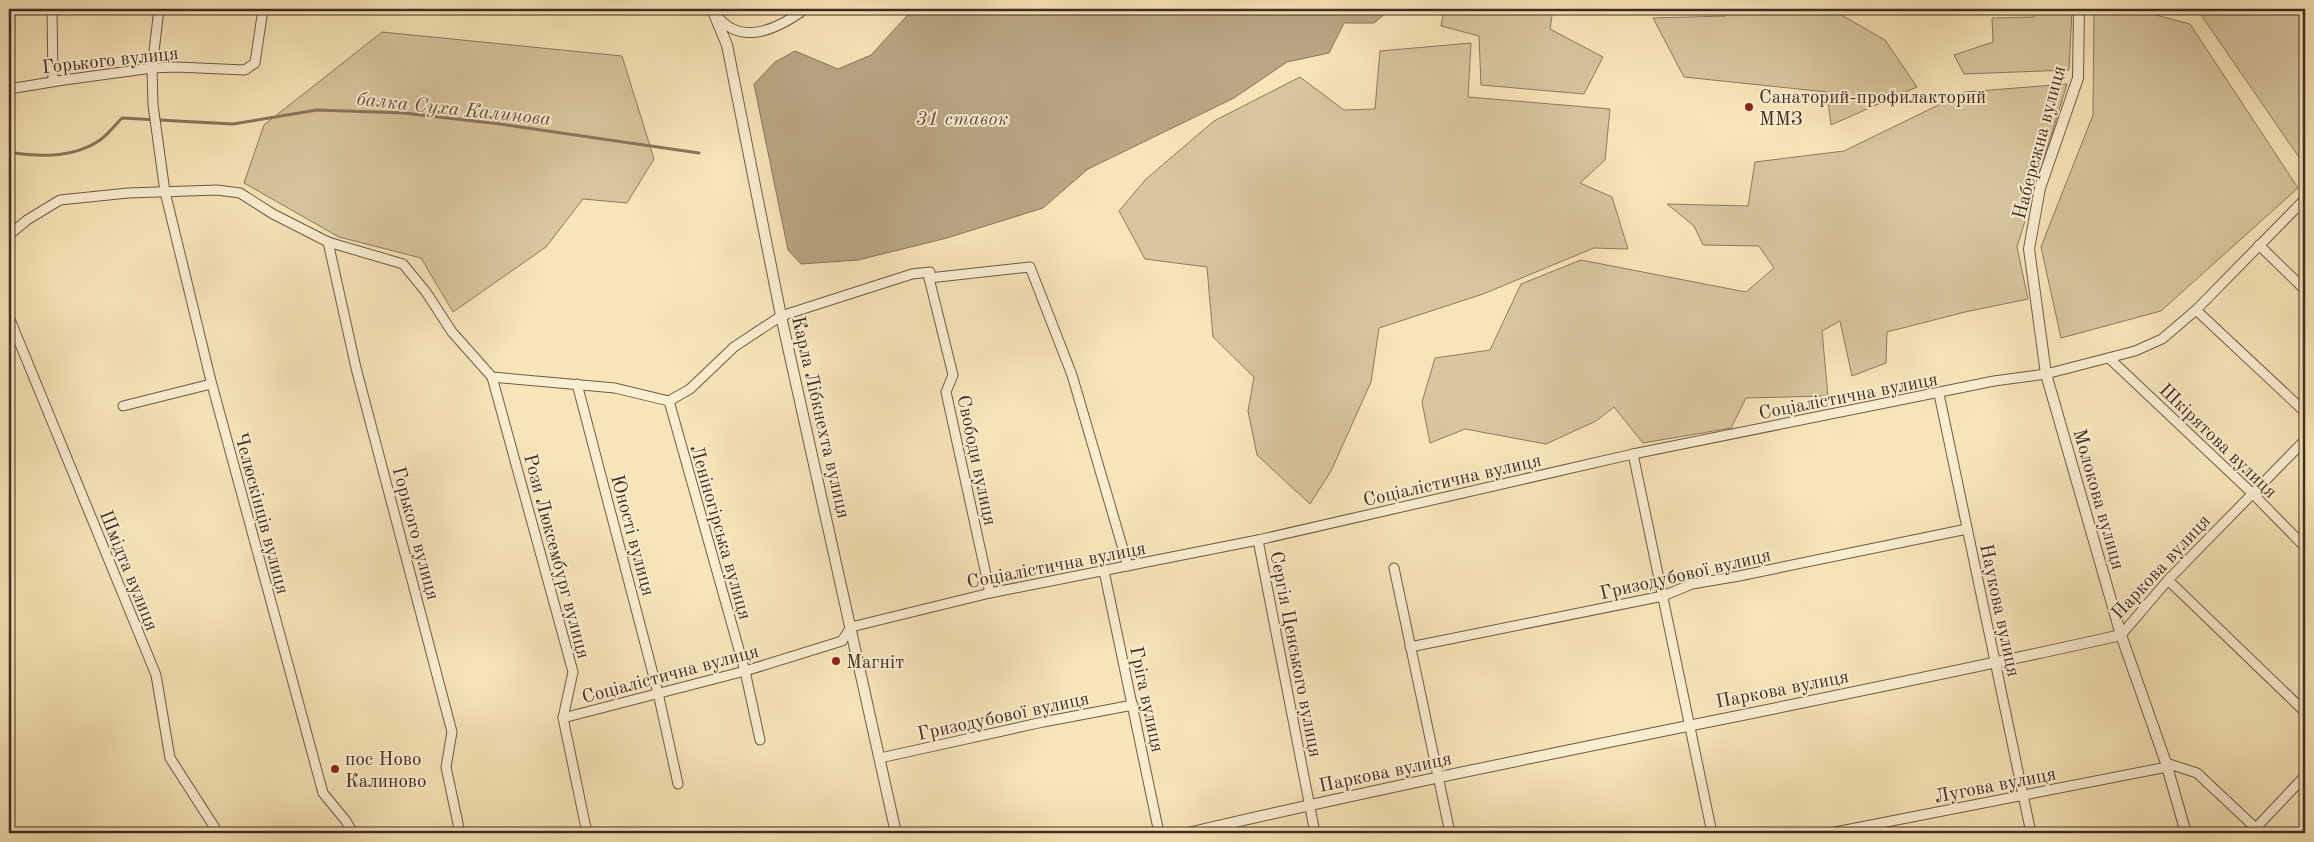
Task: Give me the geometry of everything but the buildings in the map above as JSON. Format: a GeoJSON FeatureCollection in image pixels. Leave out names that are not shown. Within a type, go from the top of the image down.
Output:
{"type":"FeatureCollection","features":[{"type":"Feature","properties":{"kind":"street"},"geometry":{"type":"LineString","coordinates":[[52,9],[53,81]]}},
{"type":"Feature","properties":{"kind":"street","name":"Челюскінців вулиця"},"geometry":{"type":"LineString","coordinates":[[159,9],[152,68],[153,106],[165,192],[211,384],[323,793],[353,833]]}},
{"type":"Feature","properties":{"kind":"street","name":"Горького вулиця"},"geometry":{"type":"LineString","coordinates":[[9,89],[53,81],[152,68],[176,67],[245,70],[255,63],[263,9]]}},
{"type":"Feature","properties":{"kind":"street"},"geometry":{"type":"LineString","coordinates":[[714,12],[731,28],[758,31],[771,29],[805,9]]}},
{"type":"Feature","properties":{"kind":"street","name":"Набережна вулиця"},"geometry":{"type":"LineString","coordinates":[[2046,374],[2029,249],[2040,188],[2078,78],[2079,9]]}},
{"type":"Feature","properties":{"kind":"street","name":"Карла Лібкнехта вулиця"},"geometry":{"type":"LineString","coordinates":[[714,12],[727,45],[780,316],[896,833]]}},
{"type":"Feature","properties":{"kind":"street"},"geometry":{"type":"LineString","coordinates":[[9,235],[27,220],[60,200],[86,196],[216,190],[240,194],[273,214],[328,242],[403,264],[426,292],[452,332],[492,377],[615,388],[669,401],[690,389],[734,348],[780,316],[912,274],[930,272],[929,278],[1030,267],[1072,376],[1128,566]]}},
{"type":"Feature","properties":{"kind":"street","name":"Соціалістична вулиця"},"geometry":{"type":"LineString","coordinates":[[563,718],[745,671],[842,641],[851,627],[990,593],[1258,540],[1633,454],[1994,382],[2046,374],[2135,351],[2162,339],[2196,310],[2305,199]]}},
{"type":"Feature","properties":{"kind":"street","name":"Горького вулиця"},"geometry":{"type":"LineString","coordinates":[[328,242],[356,368],[452,732],[446,767],[460,833]]}},
{"type":"Feature","properties":{"kind":"street"},"geometry":{"type":"LineString","coordinates":[[2259,245],[2305,290]]}},
{"type":"Feature","properties":{"kind":"street","name":"Свободи вулиця"},"geometry":{"type":"LineString","coordinates":[[929,278],[953,375],[946,392],[990,593]]}},
{"type":"Feature","properties":{"kind":"street"},"geometry":{"type":"LineString","coordinates":[[2196,310],[2305,412]]}},
{"type":"Feature","properties":{"kind":"street","name":"Шмідта вулиця"},"geometry":{"type":"LineString","coordinates":[[9,317],[156,675],[170,758],[215,828],[216,833]]}},
{"type":"Feature","properties":{"kind":"street","name":"Шкірятова вулиця"},"geometry":{"type":"LineString","coordinates":[[2110,358],[2253,494],[2305,548]]}},
{"type":"Feature","properties":{"kind":"street","name":"Молокова вулиця"},"geometry":{"type":"LineString","coordinates":[[2046,374],[2121,634],[2166,764],[2186,833]]}},
{"type":"Feature","properties":{"kind":"street","name":"Рози Люксембург вулиця"},"geometry":{"type":"LineString","coordinates":[[492,377],[573,672],[563,718],[587,833]]}},
{"type":"Feature","properties":{"kind":"street"},"geometry":{"type":"LineString","coordinates":[[123,406],[211,384]]}},
{"type":"Feature","properties":{"kind":"street","name":"Юності вулиця"},"geometry":{"type":"LineString","coordinates":[[577,384],[658,694],[678,784]]}},
{"type":"Feature","properties":{"kind":"street","name":"Наукова вулиця"},"geometry":{"type":"LineString","coordinates":[[1939,394],[2031,833]]}},
{"type":"Feature","properties":{"kind":"street","name":"Леніногірська вулиця"},"geometry":{"type":"LineString","coordinates":[[669,401],[745,671],[760,740]]}},
{"type":"Feature","properties":{"kind":"street","name":"Паркова вулиця"},"geometry":{"type":"LineString","coordinates":[[1188,833],[1310,804],[1690,724],[1995,663],[2121,634],[2168,580],[2305,440]]}},
{"type":"Feature","properties":{"kind":"street"},"geometry":{"type":"LineString","coordinates":[[1633,454],[1712,833]]}},
{"type":"Feature","properties":{"kind":"street","name":"Гризодубової вулиця"},"geometry":{"type":"LineString","coordinates":[[1410,647],[1663,596],[1692,584],[1967,529]]}},
{"type":"Feature","properties":{"kind":"street","name":"Сергія Ценського вулиця"},"geometry":{"type":"LineString","coordinates":[[1258,540],[1315,833]]}},
{"type":"Feature","properties":{"kind":"street"},"geometry":{"type":"LineString","coordinates":[[1394,568],[1450,833]]}},
{"type":"Feature","properties":{"kind":"street","name":"Гріга вулиця"},"geometry":{"type":"LineString","coordinates":[[1104,571],[1159,833]]}},
{"type":"Feature","properties":{"kind":"street"},"geometry":{"type":"LineString","coordinates":[[2168,580],[2305,712]]}},
{"type":"Feature","properties":{"kind":"street","name":"Гризодубової вулиця"},"geometry":{"type":"LineString","coordinates":[[880,758],[1043,722],[1133,705]]}},
{"type":"Feature","properties":{"kind":"street"},"geometry":{"type":"LineString","coordinates":[[2166,764],[2197,772],[2256,831],[2305,776]]}},
{"type":"Feature","properties":{"kind":"street","name":"Лугова вулиця"},"geometry":{"type":"LineString","coordinates":[[1830,833],[2166,764]]}},
{"type":"Feature","properties":{"kind":"shaded area"},"geometry":{"type":"Polygon","coordinates":[[[1444,9],[1553,9],[1550,29],[1603,57],[1584,94],[1481,85],[1479,36],[1441,26],[1444,9]]]}},
{"type":"Feature","properties":{"kind":"shaded area"},"geometry":{"type":"Polygon","coordinates":[[[1723,9],[1841,9],[1843,16],[1885,40],[1917,87],[1831,125],[1827,92],[1684,77],[1653,18],[1726,16],[1723,9]]]}},
{"type":"Feature","properties":{"kind":"shaded area"},"geometry":{"type":"Polygon","coordinates":[[[2033,9],[2072,9],[2069,70],[1964,74],[1954,55],[1993,42],[1992,18],[2034,17],[2033,9]]]}},
{"type":"Feature","properties":{"kind":"shaded area"},"geometry":{"type":"Polygon","coordinates":[[[2094,9],[2133,9],[2190,24],[2298,188],[2161,311],[2061,338],[2041,247],[2093,115],[2094,9]]]}},
{"type":"Feature","properties":{"kind":"shaded area"},"geometry":{"type":"Polygon","coordinates":[[[2197,9],[2305,9],[2305,166],[2197,9]]]}},
{"type":"Feature","properties":{"kind":"shaded area"},"geometry":{"type":"Polygon","coordinates":[[[382,32],[622,56],[654,159],[627,203],[583,199],[546,247],[453,312],[421,258],[339,237],[244,183],[264,125],[382,32]]]}},
{"type":"Feature","properties":{"kind":"shaded area"},"geometry":{"type":"Polygon","coordinates":[[[1471,43],[1468,97],[1610,109],[1605,160],[1580,183],[1612,197],[1628,249],[1594,248],[1483,294],[1379,328],[1371,382],[1331,471],[1310,504],[1257,455],[1248,411],[1254,377],[1213,337],[1207,267],[1145,259],[1119,211],[1146,179],[1214,121],[1300,77],[1344,110],[1375,109],[1380,51],[1471,43]]]}},
{"type":"Feature","properties":{"kind":"shaded area"},"geometry":{"type":"Polygon","coordinates":[[[2067,84],[2017,247],[2028,299],[1965,312],[1887,332],[1886,363],[1852,376],[1840,321],[1822,331],[1828,396],[1746,398],[1731,428],[1643,443],[1614,407],[1596,421],[1546,444],[1465,429],[1430,443],[1422,402],[1435,358],[1490,350],[1521,284],[1581,260],[1746,292],[1774,268],[1759,246],[1703,245],[1694,226],[1667,204],[1748,206],[1755,162],[1844,151],[1965,92],[2067,84]]]}},
{"type":"Feature","properties":{"kind":"water","name":"31 ставок"},"geometry":{"type":"Polygon","coordinates":[[[913,9],[1391,9],[1374,23],[1344,23],[1329,53],[1287,62],[1234,98],[1088,169],[1043,208],[947,238],[858,260],[801,264],[788,250],[754,84],[775,62],[795,51],[838,69],[871,55],[913,9]]]}},
{"type":"Feature","properties":{"kind":"waterway","name":"балка Суха Калинова"},"geometry":{"type":"LineString","coordinates":[[9,152],[31,155],[54,155],[76,151],[100,140],[122,118],[233,124],[317,110],[404,113],[500,124],[699,153]]}},
{"type":"Feature","properties":{"kind":"place","name":"Санаторий-профилакторий ММЗ"},"geometry":{"type":"Point","coordinates":[1749,107]}},
{"type":"Feature","properties":{"kind":"place","name":"Магніт"},"geometry":{"type":"Point","coordinates":[836,661]}},
{"type":"Feature","properties":{"kind":"place","name":"пос Ново Калиново"},"geometry":{"type":"Point","coordinates":[335,769]}}]}
